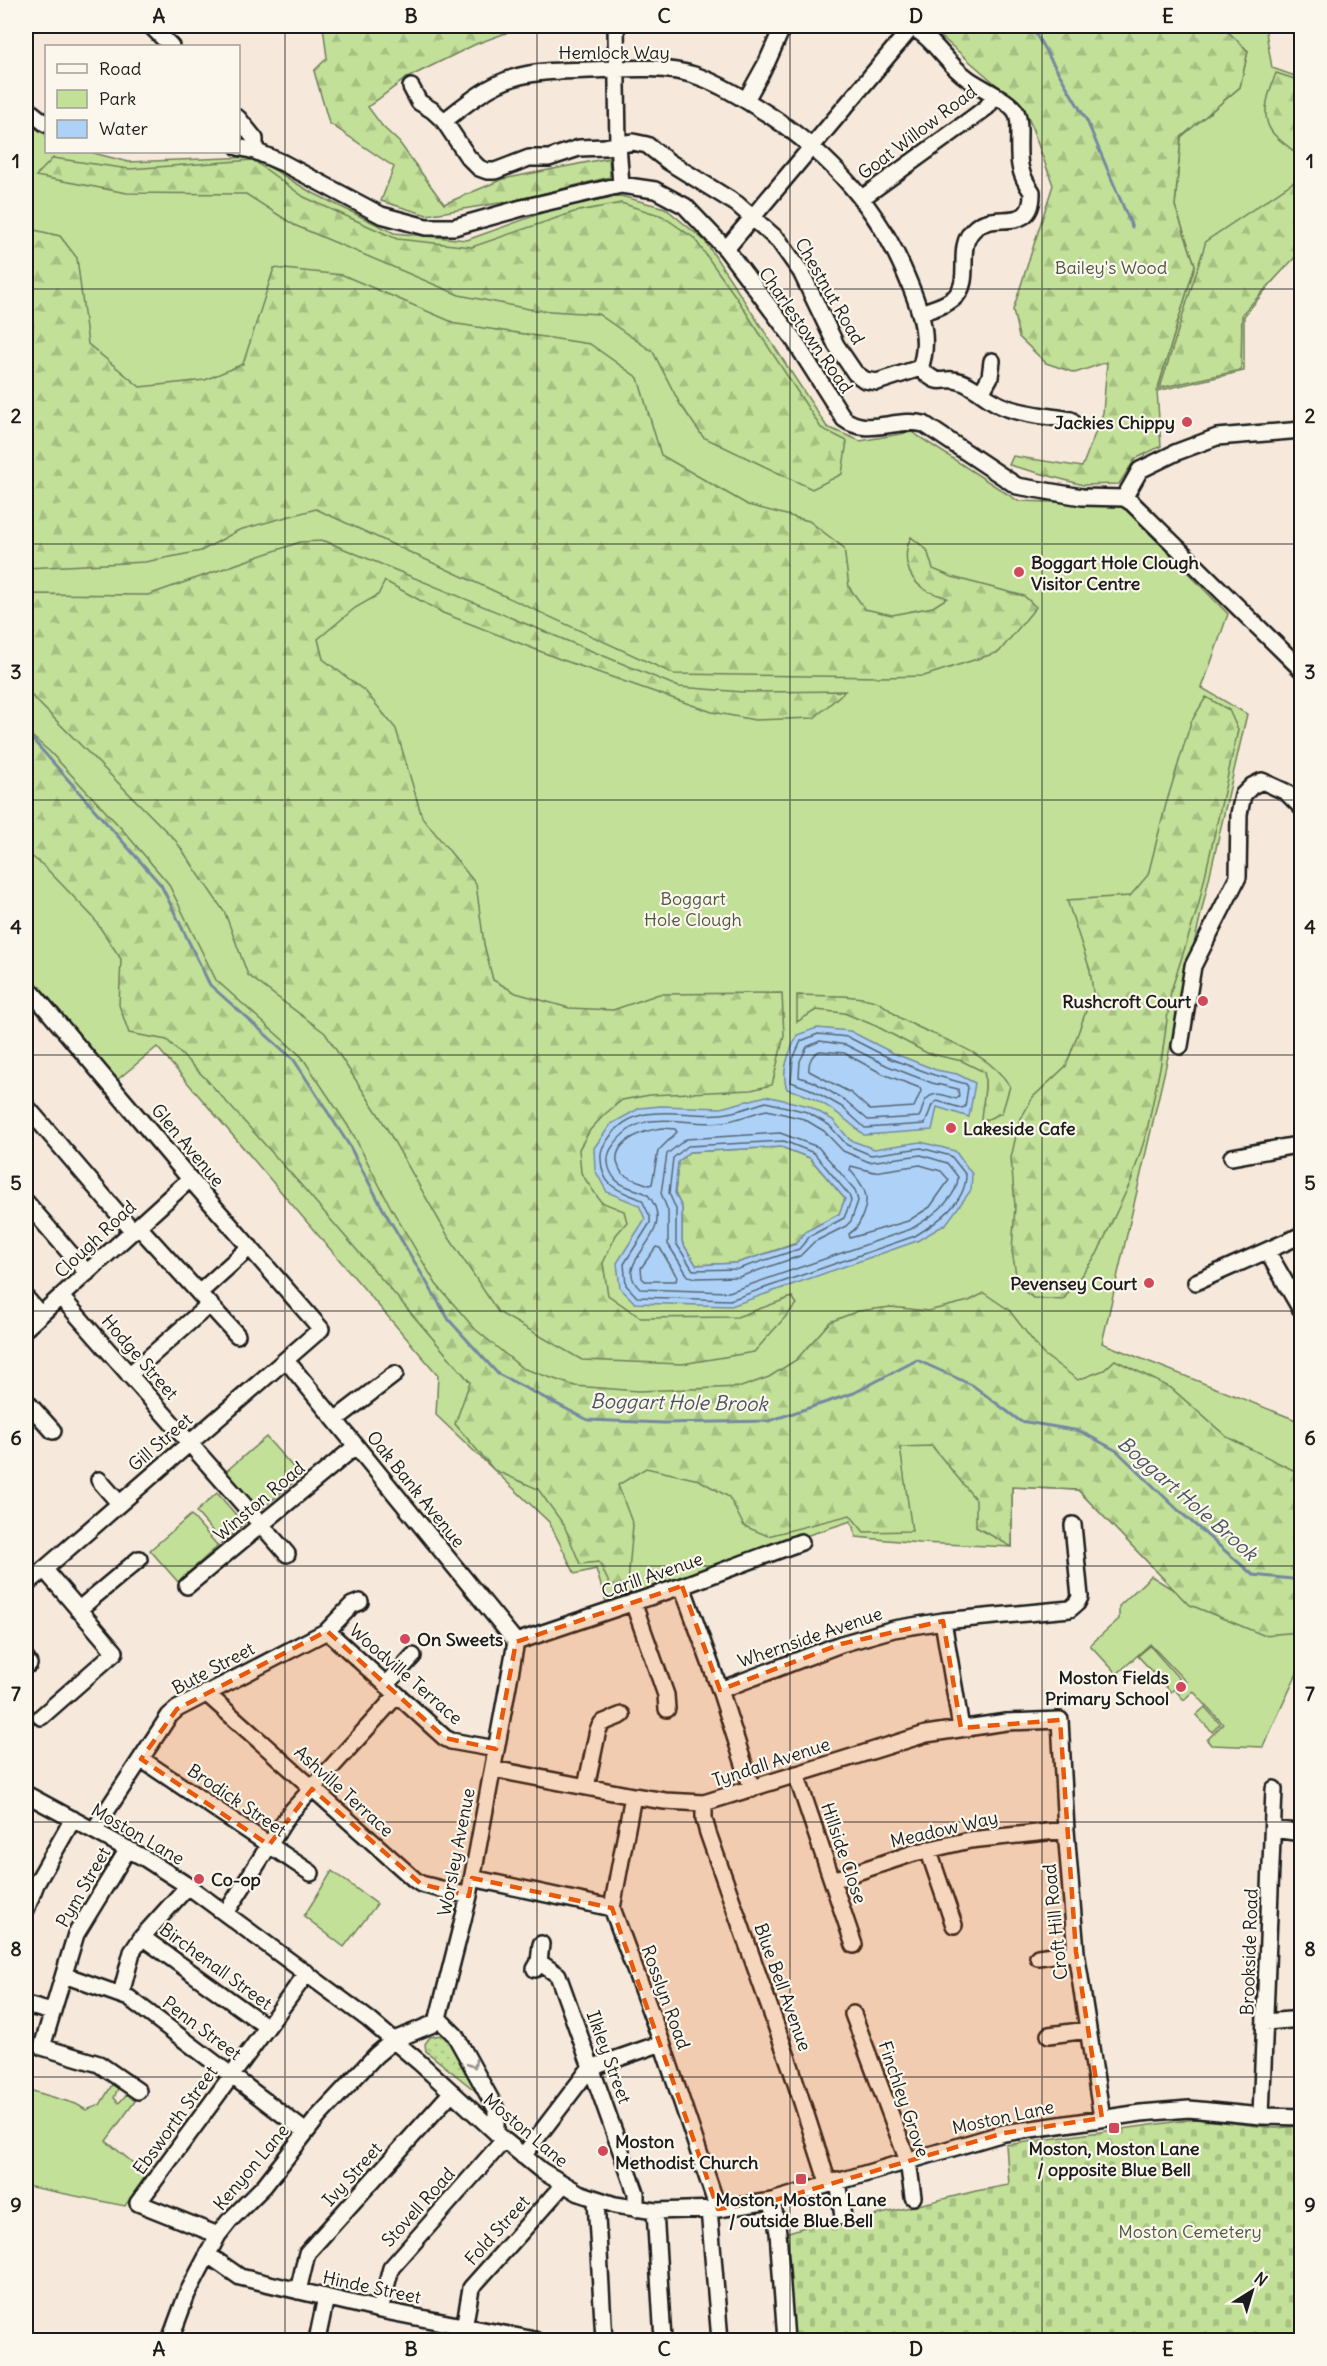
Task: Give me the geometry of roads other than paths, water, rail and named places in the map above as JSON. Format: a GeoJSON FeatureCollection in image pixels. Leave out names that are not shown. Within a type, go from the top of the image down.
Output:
{"type":"FeatureCollection","features":[{"type":"Feature","properties":{"kind":"street"},"geometry":{"type":"LineString","coordinates":[[151,26],[170,45]]}},
{"type":"Feature","properties":{"kind":"street"},"geometry":{"type":"LineString","coordinates":[[616,26],[621,185]]}},
{"type":"Feature","properties":{"kind":"street"},"geometry":{"type":"LineString","coordinates":[[746,100],[783,26]]}},
{"type":"Feature","properties":{"kind":"street"},"geometry":{"type":"LineString","coordinates":[[726,249],[911,26],[929,39],[948,62],[967,79],[1010,105],[1016,112],[1019,168],[1032,192],[1030,210],[1021,218],[981,223],[972,230],[964,247],[963,283],[960,291],[952,299],[920,313],[926,353],[920,368],[931,379],[938,382],[959,381],[1001,406],[1021,412],[1049,410],[1071,420]]}},
{"type":"Feature","properties":{"kind":"street","name":"Hemlock Way"},"geometry":{"type":"LineString","coordinates":[[444,121],[491,88],[512,78],[535,72],[664,69],[716,83],[779,121],[830,162],[862,198],[894,249],[920,313]]}},
{"type":"Feature","properties":{"kind":"street","name":"Chestnut Road"},"geometry":{"type":"LineString","coordinates":[[411,87],[419,102],[444,121],[468,157],[479,168],[487,171],[495,171],[529,158],[549,158],[579,148],[605,147],[633,142],[647,144],[669,162],[754,217],[791,255],[836,345],[855,373],[865,380],[877,382],[920,368]]}},
{"type":"Feature","properties":{"kind":"street","name":"Goat Willow Road"},"geometry":{"type":"LineString","coordinates":[[862,198],[971,119],[995,96]]}},
{"type":"Feature","properties":{"kind":"street"},"geometry":{"type":"LineString","coordinates":[[26,108],[45,123]]}},
{"type":"Feature","properties":{"kind":"street"},"geometry":{"type":"LineString","coordinates":[[240,120],[255,139],[255,151]]}},
{"type":"Feature","properties":{"kind":"street","name":"Charlestown Road"},"geometry":{"type":"LineString","coordinates":[[240,147],[255,151],[318,181],[381,215],[426,226],[454,227],[522,208],[621,185],[655,190],[685,206],[726,249],[792,337],[849,423],[863,428],[912,421],[924,424],[1017,486],[1083,497],[1124,498]]}},
{"type":"Feature","properties":{"kind":"street"},"geometry":{"type":"LineString","coordinates":[[981,393],[990,377],[992,361]]}},
{"type":"Feature","properties":{"kind":"street"},"geometry":{"type":"LineString","coordinates":[[1302,430],[1217,438],[1177,452],[1140,470],[1124,498],[1132,503],[1302,670]]}},
{"type":"Feature","properties":{"kind":"street"},"geometry":{"type":"LineString","coordinates":[[1180,1046],[1193,966],[1238,877],[1239,814],[1243,795],[1252,786],[1262,781],[1286,792],[1302,808]]}},
{"type":"Feature","properties":{"kind":"street","name":"Glen Avenue"},"geometry":{"type":"LineString","coordinates":[[26,985],[321,1329]]}},
{"type":"Feature","properties":{"kind":"street"},"geometry":{"type":"LineString","coordinates":[[26,1106],[135,1228],[210,1304],[237,1335]]}},
{"type":"Feature","properties":{"kind":"street"},"geometry":{"type":"LineString","coordinates":[[1232,1157],[1302,1144]]}},
{"type":"Feature","properties":{"kind":"street","name":"Clough Road"},"geometry":{"type":"LineString","coordinates":[[26,1328],[190,1179]]}},
{"type":"Feature","properties":{"kind":"street"},"geometry":{"type":"LineString","coordinates":[[26,1202],[87,1273]]}},
{"type":"Feature","properties":{"kind":"street"},"geometry":{"type":"LineString","coordinates":[[1196,1282],[1302,1235]]}},
{"type":"Feature","properties":{"kind":"street"},"geometry":{"type":"LineString","coordinates":[[199,1293],[250,1247]]}},
{"type":"Feature","properties":{"kind":"street"},"geometry":{"type":"LineString","coordinates":[[1267,1251],[1300,1308]]}},
{"type":"Feature","properties":{"kind":"street","name":"Hodge Street"},"geometry":{"type":"LineString","coordinates":[[61,1297],[287,1554]]}},
{"type":"Feature","properties":{"kind":"street"},"geometry":{"type":"LineString","coordinates":[[26,1298],[40,1314]]}},
{"type":"Feature","properties":{"kind":"street"},"geometry":{"type":"LineString","coordinates":[[129,1375],[210,1304]]}},
{"type":"Feature","properties":{"kind":"street","name":"Gill Street"},"geometry":{"type":"LineString","coordinates":[[26,1585],[321,1329]]}},
{"type":"Feature","properties":{"kind":"street","name":"Oak Bank Avenue"},"geometry":{"type":"LineString","coordinates":[[286,1360],[516,1642]]}},
{"type":"Feature","properties":{"kind":"street"},"geometry":{"type":"LineString","coordinates":[[335,1420],[395,1374]]}},
{"type":"Feature","properties":{"kind":"street"},"geometry":{"type":"LineString","coordinates":[[26,1401],[54,1431]]}},
{"type":"Feature","properties":{"kind":"street","name":"Winston Road"},"geometry":{"type":"LineString","coordinates":[[187,1586],[356,1446]]}},
{"type":"Feature","properties":{"kind":"street"},"geometry":{"type":"LineString","coordinates":[[99,1480],[120,1503]]}},
{"type":"Feature","properties":{"kind":"street","name":"Whernside Avenue"},"geometry":{"type":"LineString","coordinates":[[720,1690],[841,1644],[894,1629],[943,1621],[1070,1609],[1080,1597],[1073,1525]]}},
{"type":"Feature","properties":{"kind":"street","name":"Carill Avenue"},"geometry":{"type":"LineString","coordinates":[[516,1642],[682,1586],[801,1542]]}},
{"type":"Feature","properties":{"kind":"street"},"geometry":{"type":"LineString","coordinates":[[78,1610],[138,1559]]}},
{"type":"Feature","properties":{"kind":"street"},"geometry":{"type":"LineString","coordinates":[[41,1717],[115,1652],[44,1569]]}},
{"type":"Feature","properties":{"kind":"street"},"geometry":{"type":"LineString","coordinates":[[682,1586],[720,1690],[752,1789]]}},
{"type":"Feature","properties":{"kind":"street","name":"Bute Street"},"geometry":{"type":"LineString","coordinates":[[94,1830],[169,1716],[206,1693],[327,1631],[352,1605],[360,1602]]}},
{"type":"Feature","properties":{"kind":"street"},"geometry":{"type":"LineString","coordinates":[[633,1602],[666,1695],[668,1709]]}},
{"type":"Feature","properties":{"kind":"street"},"geometry":{"type":"LineString","coordinates":[[943,1621],[962,1728]]}},
{"type":"Feature","properties":{"kind":"street","name":"Woodville Terrace"},"geometry":{"type":"LineString","coordinates":[[327,1631],[445,1738],[451,1742],[496,1749]]}},
{"type":"Feature","properties":{"kind":"street","name":"Worsley Avenue"},"geometry":{"type":"LineString","coordinates":[[438,2018],[469,1896],[516,1642]]}},
{"type":"Feature","properties":{"kind":"street"},"geometry":{"type":"LineString","coordinates":[[226,1913],[290,1814],[392,1690],[413,1656]]}},
{"type":"Feature","properties":{"kind":"street","name":"Ashville Terrace"},"geometry":{"type":"LineString","coordinates":[[206,1693],[415,1880],[421,1884],[469,1896]]}},
{"type":"Feature","properties":{"kind":"street"},"geometry":{"type":"LineString","coordinates":[[586,1787],[598,1730],[607,1719],[622,1715]]}},
{"type":"Feature","properties":{"kind":"street","name":"Tyndall Avenue"},"geometry":{"type":"LineString","coordinates":[[493,1768],[633,1796],[665,1801],[704,1803],[915,1737],[962,1728],[1060,1719]]}},
{"type":"Feature","properties":{"kind":"street","name":"Croft Hill Road"},"geometry":{"type":"LineString","coordinates":[[1060,1719],[1076,1952],[1102,2118]]}},
{"type":"Feature","properties":{"kind":"street","name":"Brodick Street"},"geometry":{"type":"LineString","coordinates":[[141,1759],[311,1873]]}},
{"type":"Feature","properties":{"kind":"street","name":"Hillside Close"},"geometry":{"type":"LineString","coordinates":[[796,1774],[854,1946]]}},
{"type":"Feature","properties":{"kind":"street","name":"Brookside Road"},"geometry":{"type":"LineString","coordinates":[[1261,2116],[1274,1789]]}},
{"type":"Feature","properties":{"kind":"street","name":"Moston Lane"},"geometry":{"type":"LineString","coordinates":[[26,1794],[128,1849],[188,1886],[226,1913],[394,2040],[523,2156],[563,2185],[596,2200],[655,2211],[714,2209],[772,2201],[1004,2133],[1102,2118],[1189,2109],[1261,2116],[1302,2117]]}},
{"type":"Feature","properties":{"kind":"street"},"geometry":{"type":"LineString","coordinates":[[472,1878],[612,1908],[633,1796]]}},
{"type":"Feature","properties":{"kind":"street","name":"Blue Bell Avenue"},"geometry":{"type":"LineString","coordinates":[[704,1803],[704,1819],[708,1833],[833,2182],[843,2217]]}},
{"type":"Feature","properties":{"kind":"street"},"geometry":{"type":"LineString","coordinates":[[26,1910],[36,1884],[73,1819]]}},
{"type":"Feature","properties":{"kind":"street"},"geometry":{"type":"LineString","coordinates":[[1273,1829],[1302,1833]]}},
{"type":"Feature","properties":{"kind":"street","name":"Meadow Way"},"geometry":{"type":"LineString","coordinates":[[833,1880],[928,1849],[989,1837],[1066,1830]]}},
{"type":"Feature","properties":{"kind":"street","name":"Pym Street"},"geometry":{"type":"LineString","coordinates":[[128,1849],[76,1934],[42,2048],[99,2064],[138,2091]]}},
{"type":"Feature","properties":{"kind":"street"},"geometry":{"type":"LineString","coordinates":[[928,1849],[954,1925]]}},
{"type":"Feature","properties":{"kind":"street"},"geometry":{"type":"LineString","coordinates":[[121,1994],[132,1952],[142,1937],[188,1886]]}},
{"type":"Feature","properties":{"kind":"street","name":"Rosslyn Road"},"geometry":{"type":"LineString","coordinates":[[612,1908],[662,2043],[714,2209],[720,2340]]}},
{"type":"Feature","properties":{"kind":"street","name":"Birchenall Street"},"geometry":{"type":"LineString","coordinates":[[142,1937],[267,2027]]}},
{"type":"Feature","properties":{"kind":"street","name":"Ilkley Street"},"geometry":{"type":"LineString","coordinates":[[542,1944],[537,1967],[558,1975],[636,2193],[636,2209]]}},
{"type":"Feature","properties":{"kind":"street"},"geometry":{"type":"LineString","coordinates":[[1038,1958],[1076,1952]]}},
{"type":"Feature","properties":{"kind":"street","name":"Ebsworth Street"},"geometry":{"type":"LineString","coordinates":[[218,2235],[138,2203],[307,1972]]}},
{"type":"Feature","properties":{"kind":"street","name":"Penn Street"},"geometry":{"type":"LineString","coordinates":[[64,1975],[121,1994],[232,2074],[306,2132]]}},
{"type":"Feature","properties":{"kind":"street"},"geometry":{"type":"LineString","coordinates":[[26,2005],[52,2012]]}},
{"type":"Feature","properties":{"kind":"street","name":"Finchley Grove"},"geometry":{"type":"LineString","coordinates":[[854,2014],[908,2160],[913,2197]]}},
{"type":"Feature","properties":{"kind":"street"},"geometry":{"type":"LineString","coordinates":[[394,2040],[433,2024],[438,2018],[455,2035],[483,2083],[497,2113],[500,2137]]}},
{"type":"Feature","properties":{"kind":"street"},"geometry":{"type":"LineString","coordinates":[[1265,2022],[1302,2019]]}},
{"type":"Feature","properties":{"kind":"street"},"geometry":{"type":"LineString","coordinates":[[1049,2035],[1088,2030]]}},
{"type":"Feature","properties":{"kind":"street","name":"Kenyon Lane"},"geometry":{"type":"LineString","coordinates":[[170,2340],[187,2294],[218,2235],[264,2186],[306,2132],[376,2055],[394,2040]]}},
{"type":"Feature","properties":{"kind":"street"},"geometry":{"type":"LineString","coordinates":[[523,2156],[586,2072],[662,2043]]}},
{"type":"Feature","properties":{"kind":"street","name":"Ivy Street"},"geometry":{"type":"LineString","coordinates":[[298,2291],[307,2253],[452,2092]]}},
{"type":"Feature","properties":{"kind":"street"},"geometry":{"type":"LineString","coordinates":[[483,2121],[497,2113]]}},
{"type":"Feature","properties":{"kind":"street","name":"Stovell Road"},"geometry":{"type":"LineString","coordinates":[[380,2310],[391,2268],[500,2137]]}},
{"type":"Feature","properties":{"kind":"street","name":"Fold Street"},"geometry":{"type":"LineString","coordinates":[[463,2334],[471,2288],[563,2185]]}},
{"type":"Feature","properties":{"kind":"street"},"geometry":{"type":"LineString","coordinates":[[596,2200],[604,2340]]}},
{"type":"Feature","properties":{"kind":"street"},"geometry":{"type":"LineString","coordinates":[[772,2201],[778,2232],[786,2340]]}},
{"type":"Feature","properties":{"kind":"street"},"geometry":{"type":"LineString","coordinates":[[655,2211],[663,2340]]}},
{"type":"Feature","properties":{"kind":"street","name":"Hinde Street"},"geometry":{"type":"LineString","coordinates":[[207,2254],[240,2277],[380,2310],[463,2334],[535,2340]]}},
{"type":"Feature","properties":{"kind":"street"},"geometry":{"type":"LineString","coordinates":[[317,2340],[326,2297]]}},
{"type":"Feature","properties":{"kind":"water"},"geometry":{"type":"Polygon","coordinates":[[[817,1028],[850,1031],[893,1053],[936,1070],[957,1074],[975,1083],[969,1117],[937,1107],[932,1130],[864,1135],[828,1107],[799,1092],[787,1089],[785,1068],[797,1035],[817,1028]]]}},
{"type":"Feature","properties":{"kind":"water"},"geometry":{"type":"Polygon","coordinates":[[[766,1096],[809,1106],[833,1120],[850,1140],[874,1149],[921,1142],[955,1151],[972,1174],[971,1190],[946,1224],[917,1241],[731,1306],[635,1303],[620,1288],[617,1263],[645,1219],[639,1205],[607,1192],[595,1170],[594,1148],[611,1124],[640,1108],[661,1106],[721,1108],[766,1096]],[[781,1147],[689,1152],[678,1162],[675,1193],[682,1208],[682,1242],[696,1265],[737,1263],[796,1244],[805,1232],[839,1214],[845,1199],[810,1158],[781,1147]]]}},
{"type":"Feature","properties":{"kind":"waterway"},"geometry":{"type":"LineString","coordinates":[[1031,26],[1087,121],[1132,227]]}},
{"type":"Feature","properties":{"kind":"waterway","name":"Boggart Hole Brook"},"geometry":{"type":"LineString","coordinates":[[26,732],[161,885],[210,985],[294,1060],[349,1145],[383,1209],[449,1320],[498,1374],[588,1420],[664,1423],[769,1421],[854,1393],[917,1360],[972,1385],[1020,1421],[1080,1431],[1117,1451],[1178,1510],[1253,1575],[1302,1580]]}},
{"type":"Feature","properties":{"kind":"place","name":"Jackies Chippy"},"geometry":{"type":"Point","coordinates":[1187,422]}},
{"type":"Feature","properties":{"kind":"place","name":"Boggart Hole Clough Visitor Centre"},"geometry":{"type":"Point","coordinates":[1019,572]}},
{"type":"Feature","properties":{"kind":"place","name":"Rushcroft Court"},"geometry":{"type":"Point","coordinates":[1203,1001]}},
{"type":"Feature","properties":{"kind":"place","name":"Lakeside Cafe"},"geometry":{"type":"Point","coordinates":[951,1128]}},
{"type":"Feature","properties":{"kind":"place","name":"Pevensey Court"},"geometry":{"type":"Point","coordinates":[1149,1283]}},
{"type":"Feature","properties":{"kind":"place","name":"On Sweets"},"geometry":{"type":"Point","coordinates":[405,1639]}},
{"type":"Feature","properties":{"kind":"place","name":"Moston Fields Primary School"},"geometry":{"type":"Point","coordinates":[1181,1687]}},
{"type":"Feature","properties":{"kind":"place","name":"Co-op"},"geometry":{"type":"Point","coordinates":[199,1879]}},
{"type":"Feature","properties":{"kind":"place","name":"Moston, Moston Lane / opposite Blue Bell"},"geometry":{"type":"Point","coordinates":[1114,2128]}},
{"type":"Feature","properties":{"kind":"place","name":"Moston Methodist Church"},"geometry":{"type":"Point","coordinates":[603,2151]}},
{"type":"Feature","properties":{"kind":"place","name":"Moston, Moston Lane / outside Blue Bell"},"geometry":{"type":"Point","coordinates":[801,2179]}},
{"type":"Feature","properties":{"kind":"park label","name":"Bailey's Wood"},"geometry":{"type":"Point","coordinates":[1111,267]}},
{"type":"Feature","properties":{"kind":"park label","name":"Boggart Hole Clough"},"geometry":{"type":"Point","coordinates":[693,908]}},
{"type":"Feature","properties":{"kind":"park label","name":"Moston Cemetery"},"geometry":{"type":"Point","coordinates":[1190,2231]}}]}
